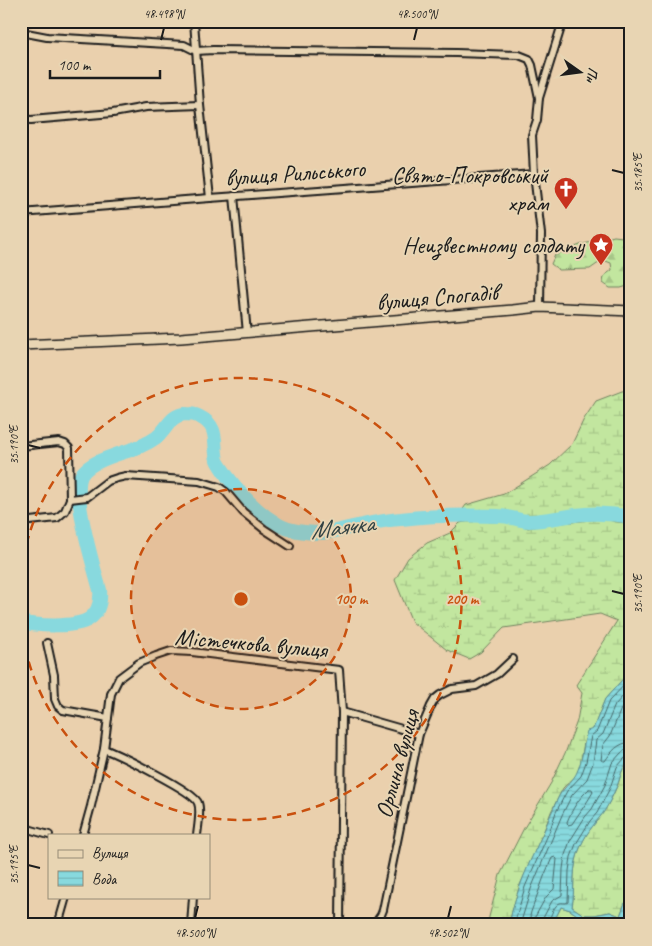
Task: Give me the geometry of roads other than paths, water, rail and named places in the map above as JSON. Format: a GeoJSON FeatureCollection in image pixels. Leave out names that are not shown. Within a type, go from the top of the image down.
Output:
{"type":"FeatureCollection","features":[{"type":"Feature","properties":{"kind":"street"},"geometry":{"type":"LineString","coordinates":[[194,21],[200,105],[210,198]]}},
{"type":"Feature","properties":{"kind":"street"},"geometry":{"type":"LineString","coordinates":[[540,307],[541,234],[534,174],[532,135],[537,120],[539,98],[564,21]]}},
{"type":"Feature","properties":{"kind":"street"},"geometry":{"type":"LineString","coordinates":[[21,32],[47,36],[184,45],[196,51],[349,51],[519,55],[529,59],[532,65],[539,98]]}},
{"type":"Feature","properties":{"kind":"street"},"geometry":{"type":"LineString","coordinates":[[21,119],[31,120],[113,113],[146,107],[200,105]]}},
{"type":"Feature","properties":{"kind":"street","name":"вулиця Рильського"},"geometry":{"type":"LineString","coordinates":[[21,213],[534,174]]}},
{"type":"Feature","properties":{"kind":"street"},"geometry":{"type":"LineString","coordinates":[[234,196],[247,333]]}},
{"type":"Feature","properties":{"kind":"street","name":"вулиця Спогадів"},"geometry":{"type":"LineString","coordinates":[[21,344],[181,338],[540,307],[631,311]]}},
{"type":"Feature","properties":{"kind":"street"},"geometry":{"type":"LineString","coordinates":[[21,446],[59,442],[69,448],[73,499],[65,511],[57,518],[21,522]]}},
{"type":"Feature","properties":{"kind":"street"},"geometry":{"type":"LineString","coordinates":[[73,499],[87,497],[108,481],[126,476],[199,481],[219,487],[226,492],[242,512],[290,546]]}},
{"type":"Feature","properties":{"kind":"street"},"geometry":{"type":"LineString","coordinates":[[47,643],[54,675],[55,700],[58,706],[63,710],[108,718]]}},
{"type":"Feature","properties":{"kind":"street","name":"Містечкова вулиця"},"geometry":{"type":"LineString","coordinates":[[83,834],[104,749],[111,694],[119,678],[139,662],[171,651],[222,655],[339,670]]}},
{"type":"Feature","properties":{"kind":"street","name":"Орлина вулиця"},"geometry":{"type":"LineString","coordinates":[[374,925],[383,910],[420,734],[431,706],[440,695],[452,689],[476,686],[496,674],[513,659]]}},
{"type":"Feature","properties":{"kind":"street","name":"Орлина вулиця"},"geometry":{"type":"LineString","coordinates":[[339,670],[342,712],[340,925]]}},
{"type":"Feature","properties":{"kind":"street"},"geometry":{"type":"LineString","coordinates":[[342,712],[420,734]]}},
{"type":"Feature","properties":{"kind":"street"},"geometry":{"type":"LineString","coordinates":[[104,749],[172,783],[198,802],[198,834]]}},
{"type":"Feature","properties":{"kind":"street"},"geometry":{"type":"LineString","coordinates":[[21,827],[48,835]]}},
{"type":"Feature","properties":{"kind":"street"},"geometry":{"type":"LineString","coordinates":[[58,925],[66,898]]}},
{"type":"Feature","properties":{"kind":"street"},"geometry":{"type":"LineString","coordinates":[[191,925],[193,898]]}},
{"type":"Feature","properties":{"kind":"water"},"geometry":{"type":"Polygon","coordinates":[[[631,670],[631,760],[623,768],[617,786],[605,810],[583,840],[575,869],[572,907],[584,915],[610,912],[620,916],[625,903],[631,898],[631,925],[621,925],[621,920],[610,916],[583,919],[570,910],[561,907],[552,925],[509,925],[524,877],[555,805],[561,793],[576,775],[587,731],[593,729],[605,699],[631,670]]]}},
{"type":"Feature","properties":{"kind":"waterway","name":"Маячка"},"geometry":{"type":"LineString","coordinates":[[21,622],[45,625],[75,624],[89,619],[95,613],[100,602],[100,590],[81,515],[79,486],[82,473],[99,461],[151,441],[161,433],[172,419],[185,414],[198,416],[211,426],[217,460],[244,497],[271,520],[292,530],[326,533],[385,521],[438,516],[503,516],[529,521],[592,514],[631,517]]}},
{"type":"Feature","properties":{"kind":"place","name":"Свято-Покровський храм"},"geometry":{"type":"Point","coordinates":[566,210]}},
{"type":"Feature","properties":{"kind":"place","name":"Неизвестному солдату"},"geometry":{"type":"Point","coordinates":[601,266]}}]}
